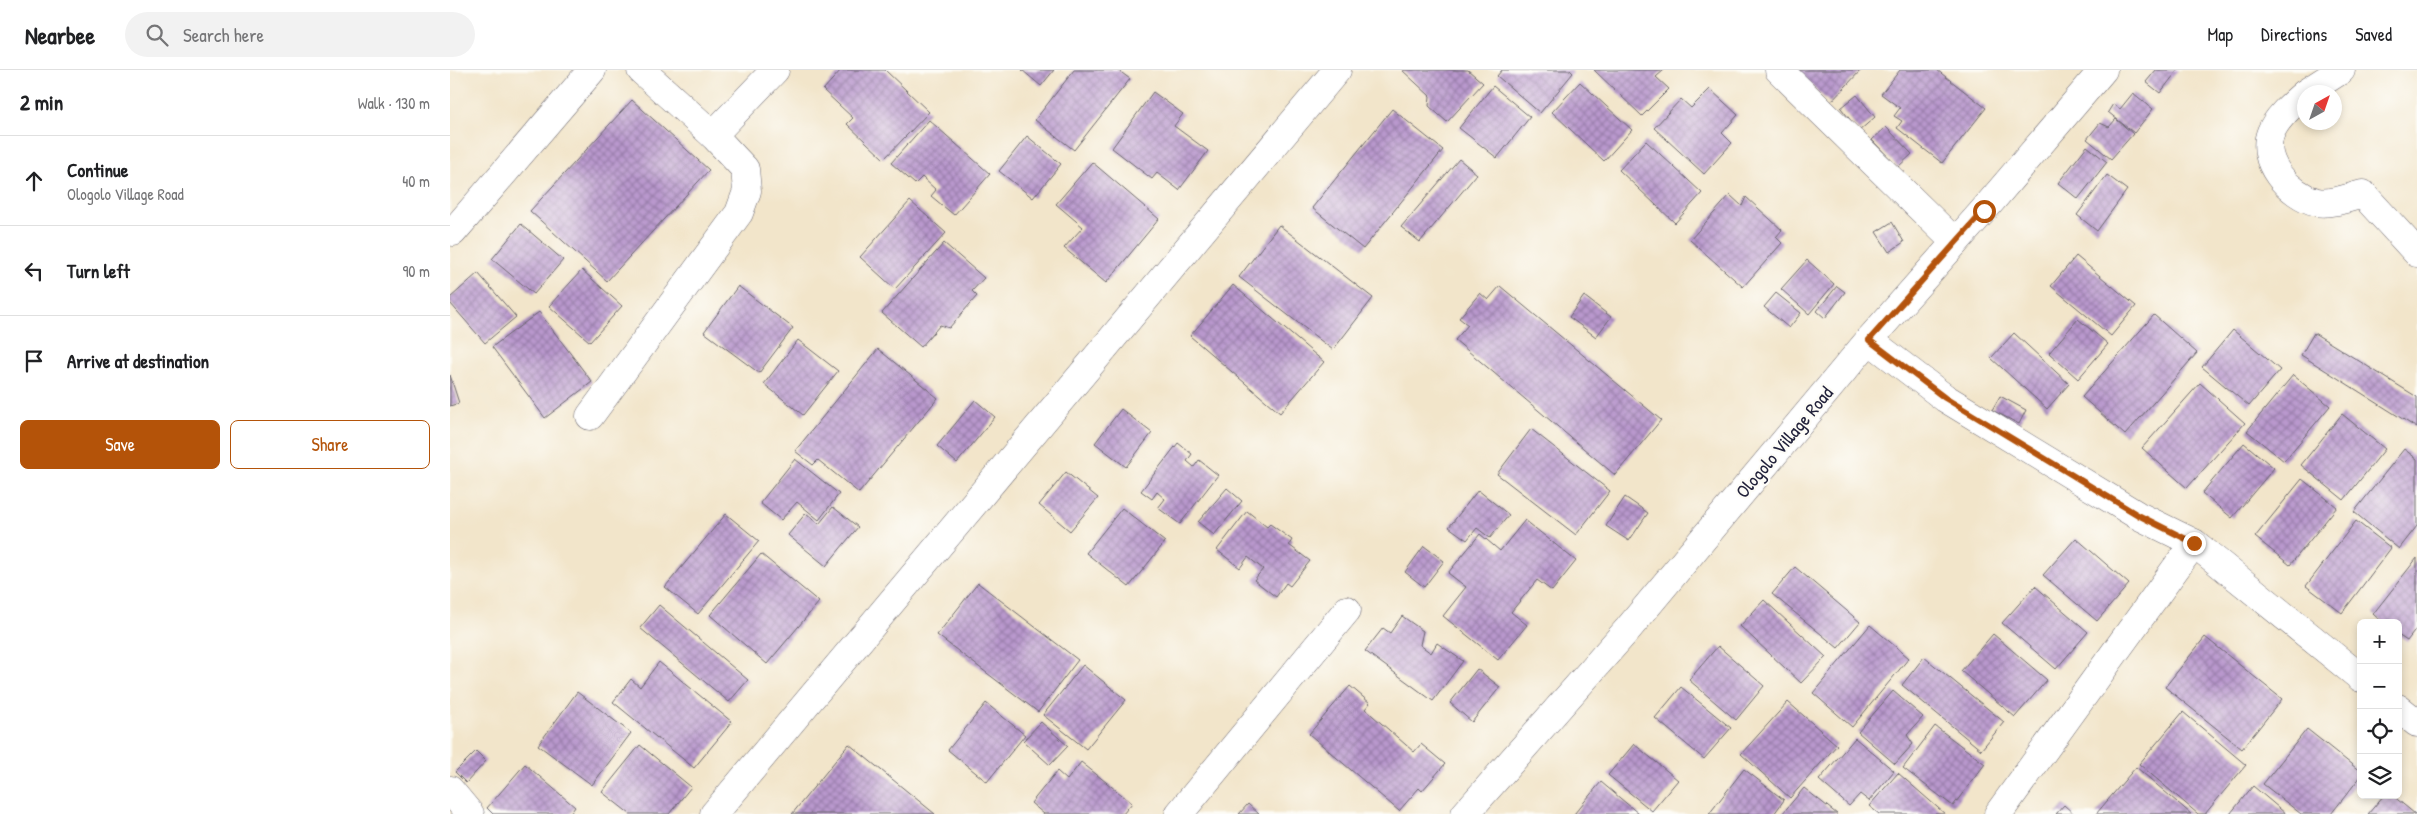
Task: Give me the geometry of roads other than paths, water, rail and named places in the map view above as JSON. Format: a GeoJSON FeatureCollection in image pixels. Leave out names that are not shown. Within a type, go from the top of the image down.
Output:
{"type":"FeatureCollection","features":[{"type":"Feature","properties":{"kind":"street"},"geometry":{"type":"LineString","coordinates":[[453,232],[592,70]]}},
{"type":"Feature","properties":{"kind":"street"},"geometry":{"type":"LineString","coordinates":[[590,416],[739,213],[747,191],[744,169],[713,135],[641,70]]}},
{"type":"Feature","properties":{"kind":"street"},"geometry":{"type":"LineString","coordinates":[[713,135],[774,70]]}},
{"type":"Feature","properties":{"kind":"street"},"geometry":{"type":"LineString","coordinates":[[714,814],[1338,70]]}},
{"type":"Feature","properties":{"kind":"street"},"geometry":{"type":"LineString","coordinates":[[1779,70],[1955,242]]}},
{"type":"Feature","properties":{"kind":"street","name":"Ologolo Village Road"},"geometry":{"type":"LineString","coordinates":[[1465,814],[1633,622],[1869,340],[2103,70]]}},
{"type":"Feature","properties":{"kind":"street"},"geometry":{"type":"LineString","coordinates":[[2318,85],[2341,70]]}},
{"type":"Feature","properties":{"kind":"street"},"geometry":{"type":"LineString","coordinates":[[2297,100],[2271,131],[2268,145],[2270,159],[2278,174],[2286,184],[2318,202],[2333,201],[2364,194],[2417,253]]}},
{"type":"Feature","properties":{"kind":"street"},"geometry":{"type":"LineString","coordinates":[[1869,340],[1945,398],[2138,515],[2194,543],[2357,675]]}},
{"type":"Feature","properties":{"kind":"street"},"geometry":{"type":"LineString","coordinates":[[1998,814],[2194,543]]}},
{"type":"Feature","properties":{"kind":"street"},"geometry":{"type":"LineString","coordinates":[[1178,814],[1347,610]]}},
{"type":"Feature","properties":{"kind":"street"},"geometry":{"type":"LineString","coordinates":[[2399,709],[2417,723]]}},
{"type":"Feature","properties":{"kind":"street"},"geometry":{"type":"LineString","coordinates":[[450,790],[470,814]]}}]}
